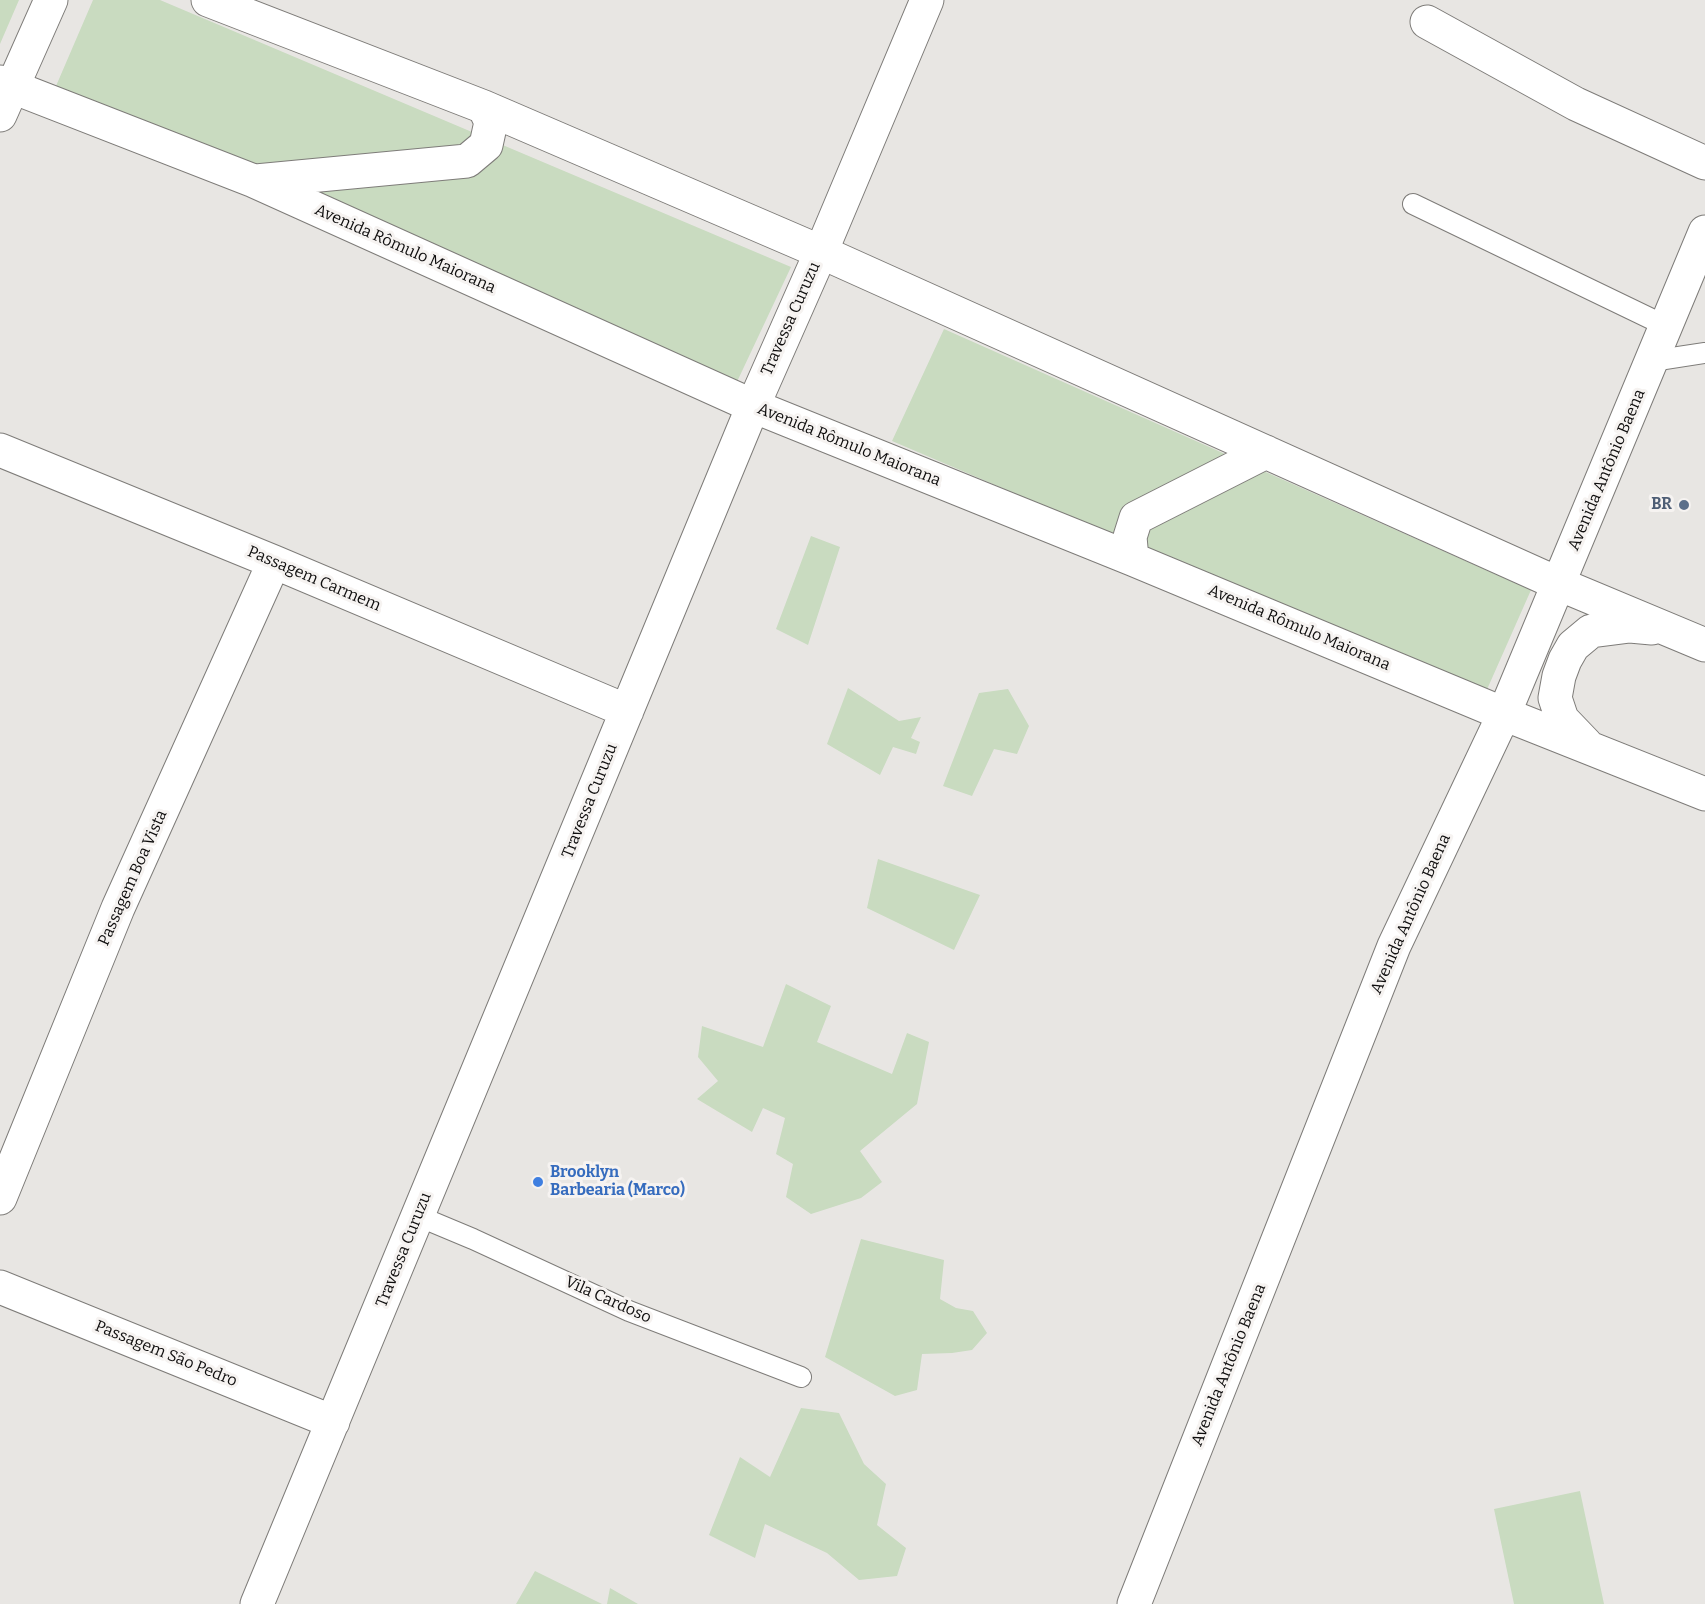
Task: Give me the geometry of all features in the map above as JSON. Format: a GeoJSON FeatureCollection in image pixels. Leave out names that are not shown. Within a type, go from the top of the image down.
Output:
{"type":"FeatureCollection","features":[{"type":"Feature","properties":{"kind":"street"},"geometry":{"type":"LineString","coordinates":[[4,94],[51,0]]}},
{"type":"Feature","properties":{"kind":"street"},"geometry":{"type":"LineString","coordinates":[[208,0],[484,107],[821,252],[1559,584],[1705,645]]}},
{"type":"Feature","properties":{"kind":"street","name":"Travessa Curuzu"},"geometry":{"type":"LineString","coordinates":[[257,1604],[753,406],[821,252],[927,0]]}},
{"type":"Feature","properties":{"kind":"street"},"geometry":{"type":"LineString","coordinates":[[1427,22],[1576,104],[1705,163]]}},
{"type":"Feature","properties":{"kind":"street","name":"Avenida Rômulo Maiorana"},"geometry":{"type":"LineString","coordinates":[[4,94],[254,181],[753,406],[1705,794]]}},
{"type":"Feature","properties":{"kind":"street"},"geometry":{"type":"LineString","coordinates":[[254,181],[467,161],[486,145],[491,122],[484,107]]}},
{"type":"Feature","properties":{"kind":"street","name":"Avenida Antônio Baena"},"geometry":{"type":"LineString","coordinates":[[1134,1604],[1394,946],[1504,714],[1705,232]]}},
{"type":"Feature","properties":{"kind":"street","name":"Passagem Carmem"},"geometry":{"type":"LineString","coordinates":[[0,450],[274,562],[627,711]]}},
{"type":"Feature","properties":{"kind":"street"},"geometry":{"type":"LineString","coordinates":[[1132,559],[1130,537],[1136,518],[1266,452]]}},
{"type":"Feature","properties":{"kind":"street","name":"Passagem Boa Vista"},"geometry":{"type":"LineString","coordinates":[[0,1198],[118,908],[274,562]]}},
{"type":"Feature","properties":{"kind":"street"},"geometry":{"type":"LineString","coordinates":[[1589,748],[1562,719],[1555,698],[1564,660],[1573,646],[1591,631],[1630,626],[1666,629]]}},
{"type":"Feature","properties":{"kind":"street","name":"Passagem São Pedro"},"geometry":{"type":"LineString","coordinates":[[0,1287],[333,1422]]}},
{"type":"Feature","properties":{"kind":"lane"},"geometry":{"type":"LineString","coordinates":[[1413,204],[1666,326]]}},
{"type":"Feature","properties":{"kind":"lane"},"geometry":{"type":"LineString","coordinates":[[1652,361],[1705,353]]}},
{"type":"Feature","properties":{"kind":"lane","name":"Vila Cardoso"},"geometry":{"type":"LineString","coordinates":[[418,1216],[629,1311],[801,1377]]}},
{"type":"Feature","properties":{"kind":"green space"},"geometry":{"type":"Polygon","coordinates":[[[0,0],[19,0],[0,44],[0,0]]]}},
{"type":"Feature","properties":{"kind":"green space"},"geometry":{"type":"Polygon","coordinates":[[[93,0],[160,0],[791,267],[735,386],[56,86],[93,0]]]}},
{"type":"Feature","properties":{"kind":"green space"},"geometry":{"type":"Polygon","coordinates":[[[944,329],[1531,590],[1485,694],[892,441],[944,329]]]}},
{"type":"Feature","properties":{"kind":"green space"},"geometry":{"type":"Polygon","coordinates":[[[811,536],[840,547],[808,645],[776,629],[811,536]]]}},
{"type":"Feature","properties":{"kind":"green space"},"geometry":{"type":"Polygon","coordinates":[[[848,688],[899,721],[921,717],[911,738],[920,742],[916,754],[893,747],[880,775],[827,744],[848,688]]]}},
{"type":"Feature","properties":{"kind":"green space"},"geometry":{"type":"Polygon","coordinates":[[[1008,689],[1029,726],[1017,754],[994,749],[972,796],[943,786],[979,693],[1008,689]]]}},
{"type":"Feature","properties":{"kind":"green space"},"geometry":{"type":"Polygon","coordinates":[[[878,859],[980,895],[954,950],[867,908],[878,859]]]}},
{"type":"Feature","properties":{"kind":"green space"},"geometry":{"type":"Polygon","coordinates":[[[786,984],[831,1006],[817,1042],[892,1074],[907,1033],[929,1042],[917,1104],[860,1151],[882,1182],[861,1198],[811,1214],[786,1197],[793,1164],[776,1154],[785,1118],[763,1108],[752,1132],[697,1099],[718,1081],[698,1057],[702,1026],[763,1047],[786,984]]]}},
{"type":"Feature","properties":{"kind":"green space"},"geometry":{"type":"Polygon","coordinates":[[[861,1239],[944,1260],[940,1299],[956,1308],[973,1311],[987,1333],[972,1350],[922,1354],[917,1390],[895,1396],[825,1357],[861,1239]]]}},
{"type":"Feature","properties":{"kind":"green space"},"geometry":{"type":"Polygon","coordinates":[[[801,1408],[839,1413],[864,1464],[886,1484],[877,1525],[906,1548],[897,1576],[859,1580],[827,1553],[765,1524],[755,1558],[709,1535],[740,1457],[770,1477],[801,1408]]]}},
{"type":"Feature","properties":{"kind":"green space"},"geometry":{"type":"Polygon","coordinates":[[[1580,1491],[1604,1604],[1514,1604],[1494,1509],[1580,1491]]]}},
{"type":"Feature","properties":{"kind":"green space"},"geometry":{"type":"Polygon","coordinates":[[[535,1571],[602,1604],[516,1604],[535,1571]]]}},
{"type":"Feature","properties":{"kind":"green space"},"geometry":{"type":"Polygon","coordinates":[[[610,1588],[638,1604],[607,1604],[610,1588]]]}},
{"type":"Feature","properties":{"kind":"place","name":"BR"},"geometry":{"type":"Point","coordinates":[1684,505]}},
{"type":"Feature","properties":{"kind":"place","name":"Brooklyn Barbearia (Marco)"},"geometry":{"type":"Point","coordinates":[538,1182]}}]}
